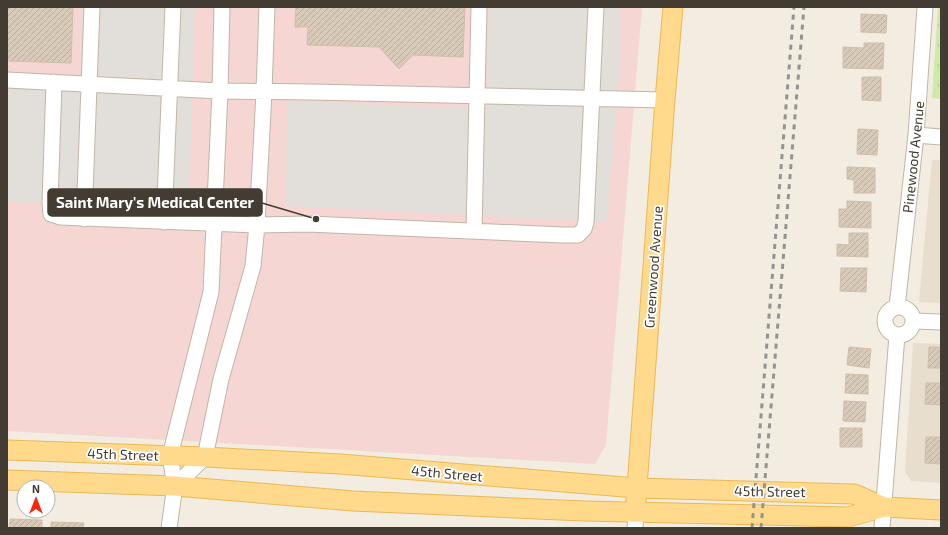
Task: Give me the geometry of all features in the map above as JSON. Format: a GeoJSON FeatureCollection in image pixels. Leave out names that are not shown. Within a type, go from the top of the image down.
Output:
{"type":"FeatureCollection","features":[{"type":"Feature","properties":{"kind":"main road","name":"Greenwood Avenue"},"geometry":{"type":"LineString","coordinates":[[635,520],[673,7]]}},
{"type":"Feature","properties":{"kind":"main road","name":"45th Street"},"geometry":{"type":"LineString","coordinates":[[7,450],[204,457],[340,464],[637,488],[854,494],[884,507]]}},
{"type":"Feature","properties":{"kind":"main road","name":"45th Street"},"geometry":{"type":"LineString","coordinates":[[7,480],[175,486],[353,501],[635,520],[848,517],[884,507],[941,510]]}},
{"type":"Feature","properties":{"kind":"street"},"geometry":{"type":"LineString","coordinates":[[84,219],[92,7]]}},
{"type":"Feature","properties":{"kind":"street"},"geometry":{"type":"LineString","coordinates":[[164,222],[173,7]]}},
{"type":"Feature","properties":{"kind":"street"},"geometry":{"type":"LineString","coordinates":[[169,528],[175,486],[170,456],[211,292],[220,90],[222,7]]}},
{"type":"Feature","properties":{"kind":"street"},"geometry":{"type":"LineString","coordinates":[[175,486],[204,457],[221,379],[253,266],[257,225],[267,7]]}},
{"type":"Feature","properties":{"kind":"street"},"geometry":{"type":"LineString","coordinates":[[474,231],[479,7]]}},
{"type":"Feature","properties":{"kind":"street"},"geometry":{"type":"LineString","coordinates":[[54,82],[50,203],[51,214],[60,218],[257,225],[308,224],[578,235],[584,229],[586,222],[596,7]]}},
{"type":"Feature","properties":{"kind":"street","name":"Pinewood Avenue"},"geometry":{"type":"LineString","coordinates":[[897,307],[916,135],[925,7]]}},
{"type":"Feature","properties":{"kind":"street"},"geometry":{"type":"LineString","coordinates":[[7,80],[264,92],[665,100]]}},
{"type":"Feature","properties":{"kind":"street"},"geometry":{"type":"LineString","coordinates":[[916,135],[941,137]]}},
{"type":"Feature","properties":{"kind":"street"},"geometry":{"type":"LineString","coordinates":[[897,307],[907,309],[913,316],[914,321],[909,332],[901,336],[892,334],[886,328],[885,319],[889,311],[897,307]]}},
{"type":"Feature","properties":{"kind":"street"},"geometry":{"type":"LineString","coordinates":[[914,321],[941,322]]}},
{"type":"Feature","properties":{"kind":"street"},"geometry":{"type":"LineString","coordinates":[[882,528],[897,335]]}},
{"type":"Feature","properties":{"kind":"shaded area"},"geometry":{"type":"Polygon","coordinates":[[[7,7],[642,7],[606,445],[595,464],[7,431],[7,7]]]}},
{"type":"Feature","properties":{"kind":"shaded area"},"geometry":{"type":"Polygon","coordinates":[[[101,7],[195,7],[189,203],[174,202],[151,215],[98,215],[41,202],[7,201],[7,89],[99,91],[101,7]]]}},
{"type":"Feature","properties":{"kind":"shaded area"},"geometry":{"type":"Polygon","coordinates":[[[489,7],[620,7],[619,72],[607,222],[286,206],[287,101],[487,109],[489,7]]]}},
{"type":"Feature","properties":{"kind":"shaded area"},"geometry":{"type":"Polygon","coordinates":[[[932,160],[941,160],[941,303],[919,302],[932,160]]]}},
{"type":"Feature","properties":{"kind":"shaded area"},"geometry":{"type":"Polygon","coordinates":[[[913,343],[941,344],[941,483],[911,481],[905,472],[913,343]]]}},
{"type":"Feature","properties":{"kind":"green space"},"geometry":{"type":"Polygon","coordinates":[[[938,7],[941,7],[941,99],[932,98],[938,7]]]}},
{"type":"Feature","properties":{"kind":"building"},"geometry":{"type":"Polygon","coordinates":[[[7,7],[73,7],[71,63],[7,61],[7,7]]]}},
{"type":"Feature","properties":{"kind":"building"},"geometry":{"type":"Polygon","coordinates":[[[296,7],[465,7],[463,57],[413,55],[399,69],[379,47],[307,45],[308,27],[295,27],[296,7]]]}},
{"type":"Feature","properties":{"kind":"building"},"geometry":{"type":"Polygon","coordinates":[[[861,14],[887,15],[886,33],[861,32],[861,14]]]}},
{"type":"Feature","properties":{"kind":"building"},"geometry":{"type":"Polygon","coordinates":[[[864,43],[884,43],[883,69],[843,68],[843,47],[864,48],[864,43]]]}},
{"type":"Feature","properties":{"kind":"building"},"geometry":{"type":"Polygon","coordinates":[[[862,77],[881,77],[881,101],[862,100],[862,77]]]}},
{"type":"Feature","properties":{"kind":"building"},"geometry":{"type":"Polygon","coordinates":[[[858,129],[878,130],[877,155],[857,154],[858,129]]]}},
{"type":"Feature","properties":{"kind":"building"},"geometry":{"type":"Polygon","coordinates":[[[847,167],[875,168],[875,193],[854,193],[854,180],[847,179],[847,167]]]}},
{"type":"Feature","properties":{"kind":"building"},"geometry":{"type":"Polygon","coordinates":[[[847,201],[871,202],[871,228],[839,227],[839,209],[847,209],[847,201]]]}},
{"type":"Feature","properties":{"kind":"building"},"geometry":{"type":"Polygon","coordinates":[[[849,233],[868,233],[868,257],[837,256],[837,244],[849,245],[849,233]]]}},
{"type":"Feature","properties":{"kind":"building"},"geometry":{"type":"Polygon","coordinates":[[[841,268],[867,268],[866,292],[840,291],[841,268]]]}},
{"type":"Feature","properties":{"kind":"building"},"geometry":{"type":"Polygon","coordinates":[[[849,347],[871,349],[869,368],[847,365],[849,347]]]}},
{"type":"Feature","properties":{"kind":"building"},"geometry":{"type":"Polygon","coordinates":[[[929,347],[941,347],[941,368],[928,368],[929,347]]]}},
{"type":"Feature","properties":{"kind":"building"},"geometry":{"type":"Polygon","coordinates":[[[846,374],[868,375],[868,394],[845,393],[846,374]]]}},
{"type":"Feature","properties":{"kind":"building"},"geometry":{"type":"Polygon","coordinates":[[[926,383],[941,383],[941,405],[925,404],[926,383]]]}},
{"type":"Feature","properties":{"kind":"building"},"geometry":{"type":"Polygon","coordinates":[[[844,401],[866,402],[865,422],[843,421],[844,401]]]}},
{"type":"Feature","properties":{"kind":"building"},"geometry":{"type":"Polygon","coordinates":[[[840,428],[862,428],[862,447],[840,447],[840,428]]]}},
{"type":"Feature","properties":{"kind":"building"},"geometry":{"type":"Polygon","coordinates":[[[926,437],[941,437],[941,464],[925,463],[926,437]]]}},
{"type":"Feature","properties":{"kind":"building"},"geometry":{"type":"Polygon","coordinates":[[[10,519],[42,520],[42,528],[9,528],[10,519]]]}},
{"type":"Feature","properties":{"kind":"building"},"geometry":{"type":"Polygon","coordinates":[[[51,522],[84,523],[83,528],[51,528],[51,522]]]}},
{"type":"Feature","properties":{"kind":"railway"},"geometry":{"type":"LineString","coordinates":[[752,528],[794,7]]}},
{"type":"Feature","properties":{"kind":"railway"},"geometry":{"type":"LineString","coordinates":[[761,528],[804,7]]}},
{"type":"Feature","properties":{"kind":"place","name":"Saint Mary's Medical Center"},"geometry":{"type":"Point","coordinates":[316,219]}}]}
